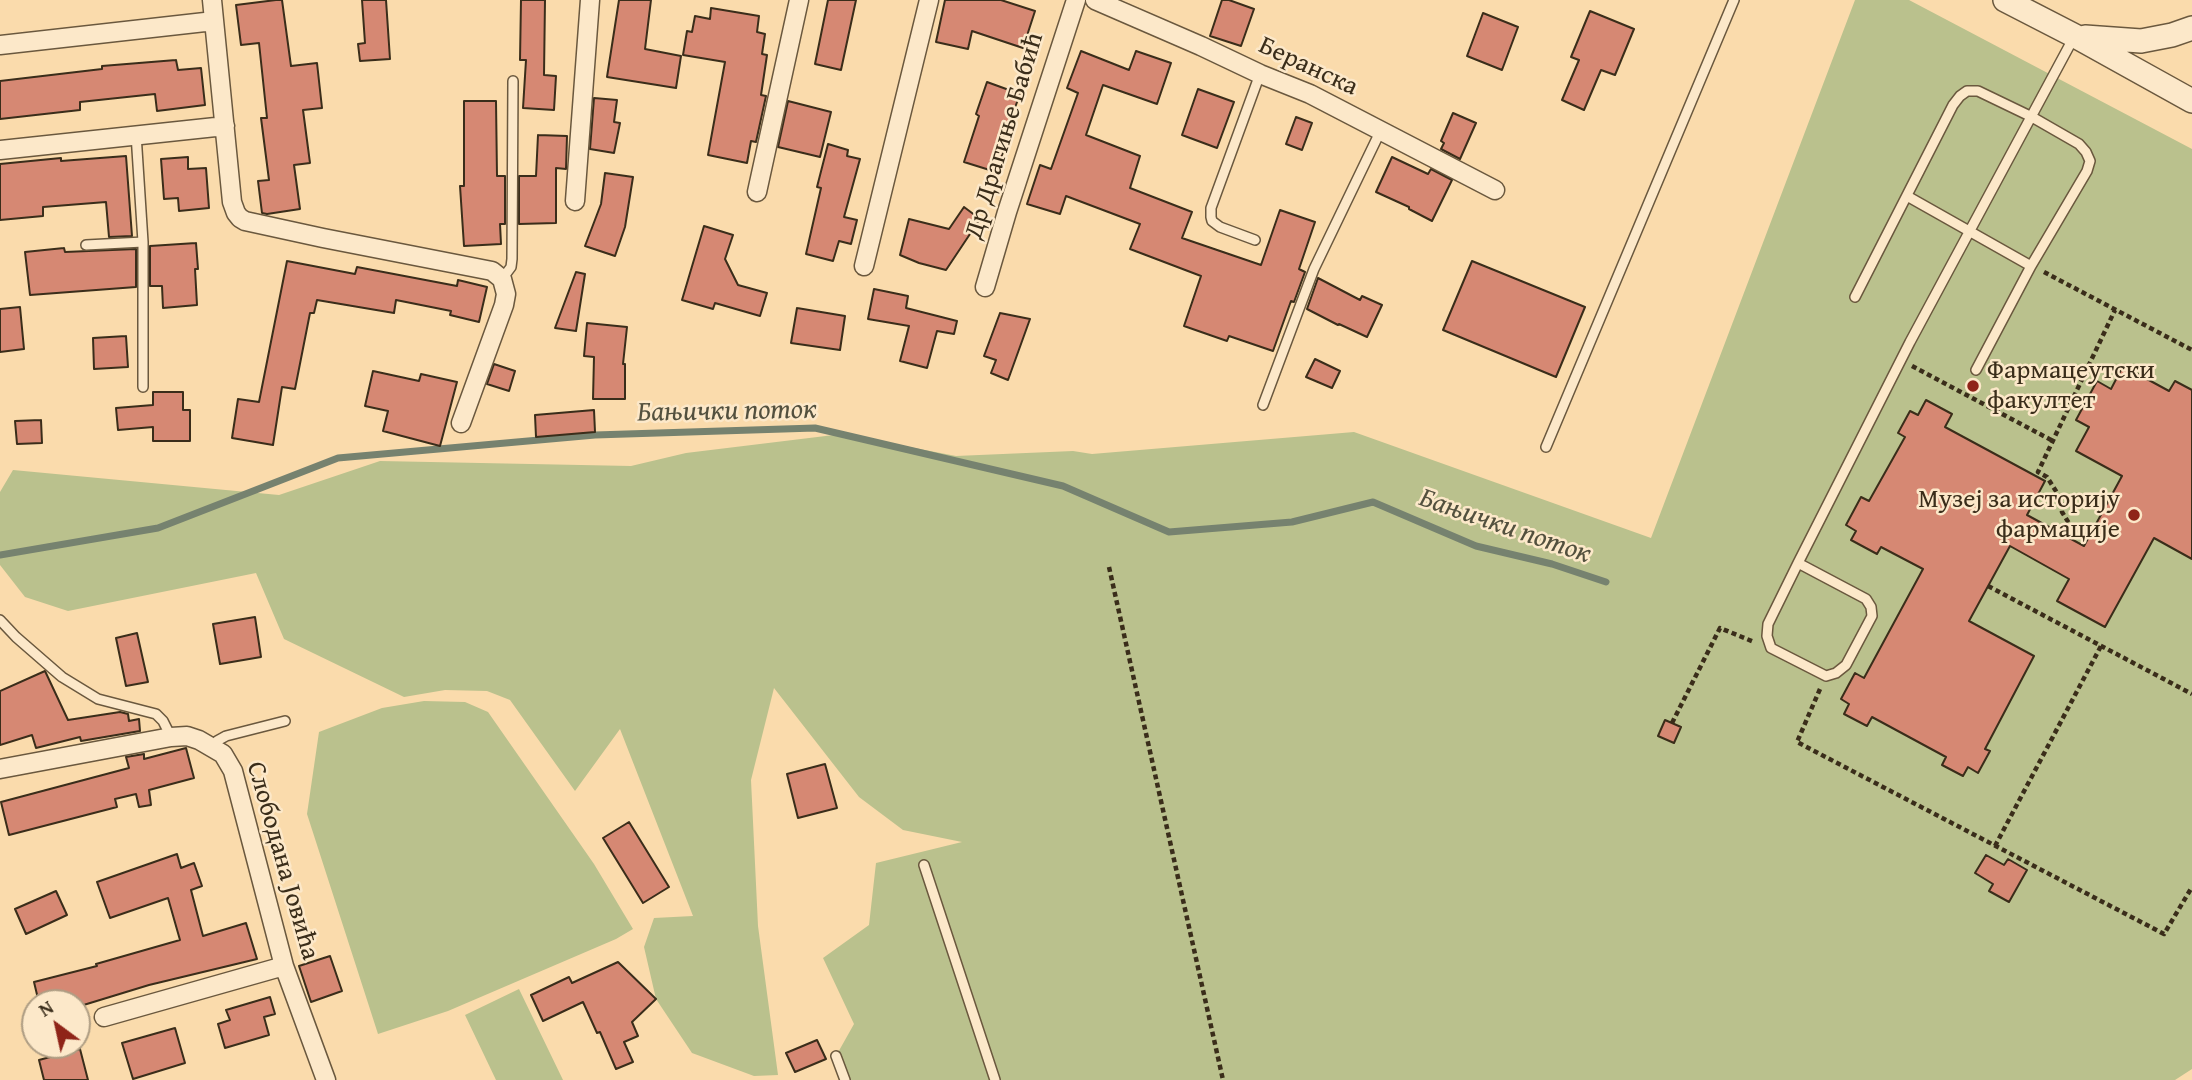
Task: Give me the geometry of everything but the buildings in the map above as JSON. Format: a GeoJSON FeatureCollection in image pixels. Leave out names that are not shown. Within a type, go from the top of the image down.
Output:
{"type":"FeatureCollection","features":[{"type":"Feature","properties":{"kind":"street"},"geometry":{"type":"LineString","coordinates":[[212,0],[232,202],[236,214],[245,221],[492,271],[501,278],[506,294],[504,306],[461,423]]}},
{"type":"Feature","properties":{"kind":"street"},"geometry":{"type":"LineString","coordinates":[[575,201],[590,0]]}},
{"type":"Feature","properties":{"kind":"street"},"geometry":{"type":"LineString","coordinates":[[757,191],[799,0]]}},
{"type":"Feature","properties":{"kind":"street"},"geometry":{"type":"LineString","coordinates":[[864,266],[929,0]]}},
{"type":"Feature","properties":{"kind":"street","name":"Др Драгиње Бабић"},"geometry":{"type":"LineString","coordinates":[[985,287],[1076,0]]}},
{"type":"Feature","properties":{"kind":"street","name":"Беранска"},"geometry":{"type":"LineString","coordinates":[[1095,0],[1259,74],[1310,94],[1496,190]]}},
{"type":"Feature","properties":{"kind":"street"},"geometry":{"type":"LineString","coordinates":[[2006,0],[2192,101]]}},
{"type":"Feature","properties":{"kind":"street"},"geometry":{"type":"LineString","coordinates":[[0,45],[214,22]]}},
{"type":"Feature","properties":{"kind":"street"},"geometry":{"type":"LineString","coordinates":[[2075,36],[2141,41],[2192,28]]}},
{"type":"Feature","properties":{"kind":"street"},"geometry":{"type":"LineString","coordinates":[[0,150],[225,126]]}},
{"type":"Feature","properties":{"kind":"street","name":"Слободана Јовића"},"geometry":{"type":"LineString","coordinates":[[0,769],[171,737],[187,736],[223,754],[233,771],[284,966],[326,1080]]}},
{"type":"Feature","properties":{"kind":"street"},"geometry":{"type":"LineString","coordinates":[[104,1017],[284,966]]}},
{"type":"Feature","properties":{"kind":"lane"},"geometry":{"type":"LineString","coordinates":[[1546,447],[1734,0]]}},
{"type":"Feature","properties":{"kind":"lane"},"geometry":{"type":"LineString","coordinates":[[1798,563],[1866,599],[1871,607],[1872,616],[1846,665],[1836,673],[1826,676],[1772,648],[1767,636],[1768,624],[1798,563],[1901,360],[2075,36]]}},
{"type":"Feature","properties":{"kind":"lane"},"geometry":{"type":"LineString","coordinates":[[1255,240],[1220,228],[1212,220],[1211,208],[1259,74]]}},
{"type":"Feature","properties":{"kind":"lane"},"geometry":{"type":"LineString","coordinates":[[501,278],[511,267],[512,259],[513,80]]}},
{"type":"Feature","properties":{"kind":"lane"},"geometry":{"type":"LineString","coordinates":[[1855,297],[1959,96],[1967,91],[1978,91],[2032,117],[2079,145],[2090,161],[2087,171],[2031,265],[1976,370]]}},
{"type":"Feature","properties":{"kind":"lane"},"geometry":{"type":"LineString","coordinates":[[1263,405],[1314,269],[1380,132]]}},
{"type":"Feature","properties":{"kind":"lane"},"geometry":{"type":"LineString","coordinates":[[136,134],[143,242],[143,387]]}},
{"type":"Feature","properties":{"kind":"lane"},"geometry":{"type":"LineString","coordinates":[[1908,195],[2031,265]]}},
{"type":"Feature","properties":{"kind":"lane"},"geometry":{"type":"LineString","coordinates":[[86,245],[143,242]]}},
{"type":"Feature","properties":{"kind":"lane"},"geometry":{"type":"LineString","coordinates":[[0,620],[62,677],[98,699],[156,714],[171,737]]}},
{"type":"Feature","properties":{"kind":"lane"},"geometry":{"type":"LineString","coordinates":[[213,747],[226,736],[285,721]]}},
{"type":"Feature","properties":{"kind":"lane"},"geometry":{"type":"LineString","coordinates":[[924,865],[995,1080]]}},
{"type":"Feature","properties":{"kind":"lane"},"geometry":{"type":"LineString","coordinates":[[836,1056],[845,1080]]}},
{"type":"Feature","properties":{"kind":"path"},"geometry":{"type":"LineString","coordinates":[[2031,265],[2192,350]]}},
{"type":"Feature","properties":{"kind":"path"},"geometry":{"type":"LineString","coordinates":[[2089,537],[2070,525],[2062,512],[2061,499],[2047,477],[2038,472],[2115,310]]}},
{"type":"Feature","properties":{"kind":"path"},"geometry":{"type":"LineString","coordinates":[[1901,360],[2053,441]]}},
{"type":"Feature","properties":{"kind":"path"},"geometry":{"type":"LineString","coordinates":[[1109,567],[1223,1080]]}},
{"type":"Feature","properties":{"kind":"path"},"geometry":{"type":"LineString","coordinates":[[1988,586],[2192,694]]}},
{"type":"Feature","properties":{"kind":"path"},"geometry":{"type":"LineString","coordinates":[[1672,723],[1720,628],[1772,648]]}},
{"type":"Feature","properties":{"kind":"path"},"geometry":{"type":"LineString","coordinates":[[1995,846],[2101,646]]}},
{"type":"Feature","properties":{"kind":"path"},"geometry":{"type":"LineString","coordinates":[[1826,676],[1797,742],[2164,934],[2192,887]]}},
{"type":"Feature","properties":{"kind":"green space"},"geometry":{"type":"Polygon","coordinates":[[[1855,0],[1909,0],[2192,149],[2192,1069],[2175,1080],[845,1080],[836,1056],[854,1024],[823,958],[869,925],[876,863],[962,842],[903,830],[859,797],[774,688],[751,780],[758,926],[778,1075],[754,1076],[692,1053],[656,999],[644,947],[654,918],[693,916],[620,729],[575,791],[510,700],[487,691],[445,690],[404,697],[284,639],[256,573],[68,611],[25,597],[0,565],[0,492],[13,470],[279,495],[380,461],[631,466],[686,453],[842,434],[956,456],[1073,451],[1092,454],[1354,432],[1651,538],[1855,0]]]}},
{"type":"Feature","properties":{"kind":"green space"},"geometry":{"type":"Polygon","coordinates":[[[424,701],[465,702],[488,712],[594,864],[633,929],[616,939],[448,1011],[378,1034],[307,814],[319,732],[382,708],[424,701]]]}},
{"type":"Feature","properties":{"kind":"green space"},"geometry":{"type":"Polygon","coordinates":[[[519,989],[563,1080],[496,1080],[465,1015],[519,989]]]}},
{"type":"Feature","properties":{"kind":"waterway","name":"Бањички поток"},"geometry":{"type":"LineString","coordinates":[[0,555],[158,528],[338,458],[595,435],[815,428],[1063,486],[1169,532],[1292,522],[1373,502],[1476,546],[1552,564],[1606,582]]}},
{"type":"Feature","properties":{"kind":"place","name":"Фармацеутски факултет"},"geometry":{"type":"Point","coordinates":[1973,386]}},
{"type":"Feature","properties":{"kind":"place","name":"Музеј за историју фармације"},"geometry":{"type":"Point","coordinates":[2134,515]}}]}
